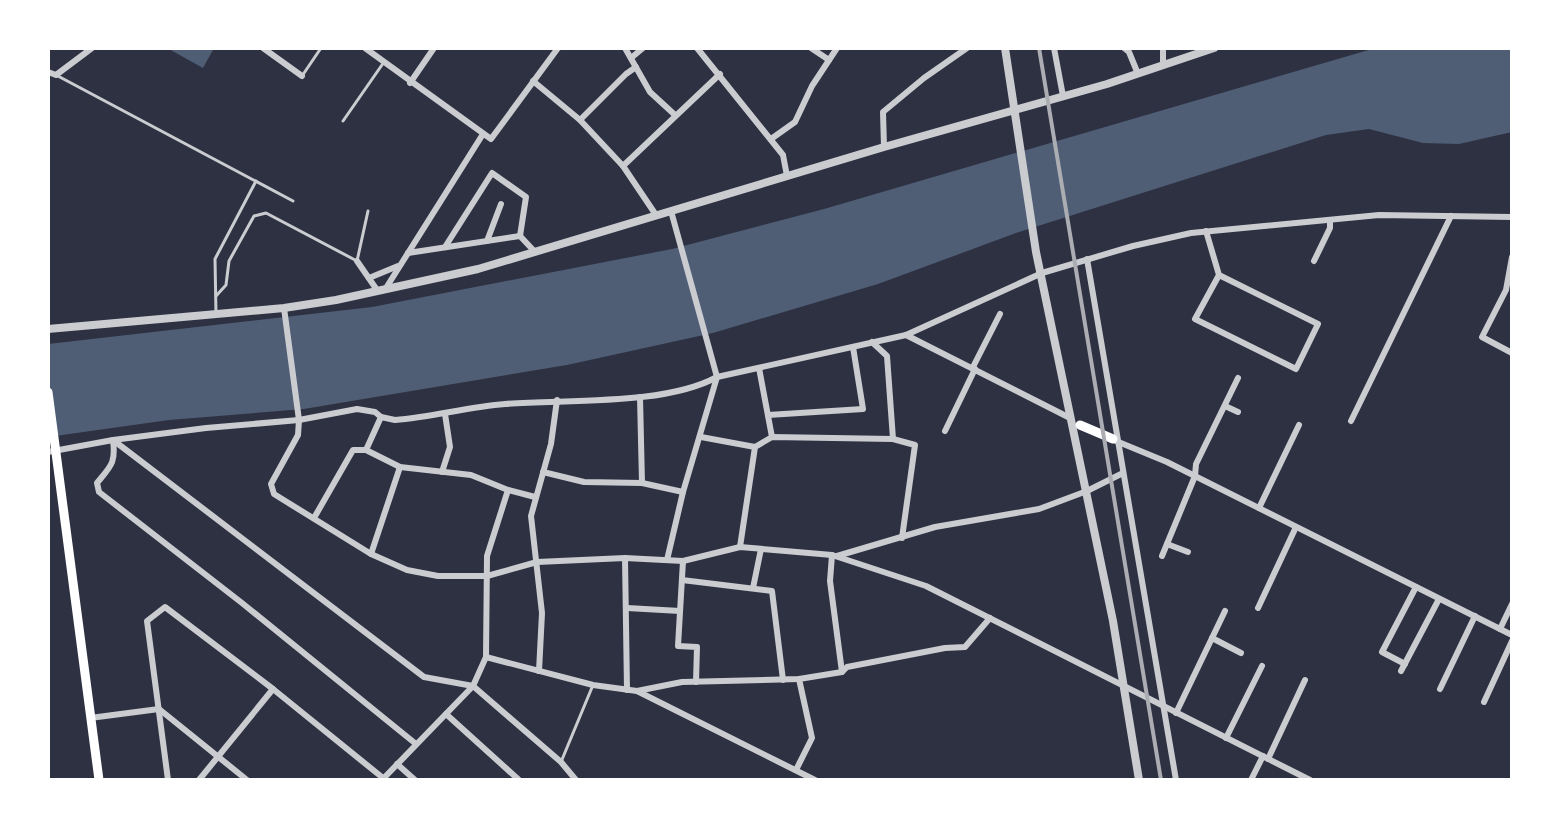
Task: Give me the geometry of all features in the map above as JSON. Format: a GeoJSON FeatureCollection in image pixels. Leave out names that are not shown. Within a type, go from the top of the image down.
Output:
{"type":"FeatureCollection","features":[{"type":"Feature","properties":{"kind":"main road"},"geometry":{"type":"LineString","coordinates":[[48,392],[55,440],[52,452],[99,780]]}},
{"type":"Feature","properties":{"kind":"main road"},"geometry":{"type":"LineString","coordinates":[[1080,425],[1115,440]]}},
{"type":"Feature","properties":{"kind":"street"},"geometry":{"type":"LineString","coordinates":[[48,72],[56,75],[92,48]]}},
{"type":"Feature","properties":{"kind":"street"},"geometry":{"type":"LineString","coordinates":[[263,48],[302,76]]}},
{"type":"Feature","properties":{"kind":"street"},"geometry":{"type":"LineString","coordinates":[[365,48],[491,139],[558,48]]}},
{"type":"Feature","properties":{"kind":"street"},"geometry":{"type":"LineString","coordinates":[[410,83],[434,48]]}},
{"type":"Feature","properties":{"kind":"street"},"geometry":{"type":"LineString","coordinates":[[625,48],[650,92],[675,115]]}},
{"type":"Feature","properties":{"kind":"street"},"geometry":{"type":"LineString","coordinates":[[631,58],[643,48]]}},
{"type":"Feature","properties":{"kind":"street"},"geometry":{"type":"LineString","coordinates":[[697,48],[783,155],[787,176]]}},
{"type":"Feature","properties":{"kind":"street"},"geometry":{"type":"LineString","coordinates":[[811,48],[829,60]]}},
{"type":"Feature","properties":{"kind":"street"},"geometry":{"type":"LineString","coordinates":[[771,139],[795,122],[812,86],[837,48]]}},
{"type":"Feature","properties":{"kind":"street"},"geometry":{"type":"LineString","coordinates":[[884,147],[883,112],[967,48]]}},
{"type":"Feature","properties":{"kind":"street"},"geometry":{"type":"LineString","coordinates":[[1005,48],[1036,252],[1087,491],[1139,780]]}},
{"type":"Feature","properties":{"kind":"street"},"geometry":{"type":"LineString","coordinates":[[1054,48],[1063,96]]}},
{"type":"Feature","properties":{"kind":"street"},"geometry":{"type":"LineString","coordinates":[[1124,48],[1129,52],[1138,74]]}},
{"type":"Feature","properties":{"kind":"street"},"geometry":{"type":"LineString","coordinates":[[1163,48],[1163,65]]}},
{"type":"Feature","properties":{"kind":"street"},"geometry":{"type":"LineString","coordinates":[[48,329],[284,308],[336,300],[478,269],[1138,74],[1213,48]]}},
{"type":"Feature","properties":{"kind":"street"},"geometry":{"type":"LineString","coordinates":[[580,120],[636,67]]}},
{"type":"Feature","properties":{"kind":"street"},"geometry":{"type":"LineString","coordinates":[[623,166],[720,74]]}},
{"type":"Feature","properties":{"kind":"street"},"geometry":{"type":"LineString","coordinates":[[533,81],[580,120],[623,166],[656,215]]}},
{"type":"Feature","properties":{"kind":"street"},"geometry":{"type":"LineString","coordinates":[[382,289],[483,134]]}},
{"type":"Feature","properties":{"kind":"street"},"geometry":{"type":"LineString","coordinates":[[445,247],[492,173],[526,197],[520,236]]}},
{"type":"Feature","properties":{"kind":"street"},"geometry":{"type":"LineString","coordinates":[[487,241],[501,204]]}},
{"type":"Feature","properties":{"kind":"street"},"geometry":{"type":"LineString","coordinates":[[667,560],[683,492],[717,377],[671,211]]}},
{"type":"Feature","properties":{"kind":"street"},"geometry":{"type":"LineString","coordinates":[[52,452],[113,440],[299,420],[357,409],[395,420],[500,404],[640,397],[701,386],[717,377],[906,335],[1042,273],[1133,246],[1206,231],[1379,215],[1512,217]]}},
{"type":"Feature","properties":{"kind":"street"},"geometry":{"type":"LineString","coordinates":[[1351,421],[1451,216]]}},
{"type":"Feature","properties":{"kind":"street"},"geometry":{"type":"LineString","coordinates":[[1314,261],[1330,228],[1330,220]]}},
{"type":"Feature","properties":{"kind":"street"},"geometry":{"type":"LineString","coordinates":[[1206,231],[1219,275],[1195,319],[1296,369],[1318,324],[1219,275]]}},
{"type":"Feature","properties":{"kind":"street"},"geometry":{"type":"LineString","coordinates":[[408,253],[520,236]]}},
{"type":"Feature","properties":{"kind":"street"},"geometry":{"type":"LineString","coordinates":[[520,236],[535,252]]}},
{"type":"Feature","properties":{"kind":"street"},"geometry":{"type":"LineString","coordinates":[[1512,257],[1509,291],[1482,337],[1512,353]]}},
{"type":"Feature","properties":{"kind":"street"},"geometry":{"type":"LineString","coordinates":[[1087,259],[1115,440],[1176,780]]}},
{"type":"Feature","properties":{"kind":"street"},"geometry":{"type":"LineString","coordinates":[[357,261],[382,289]]}},
{"type":"Feature","properties":{"kind":"street"},"geometry":{"type":"LineString","coordinates":[[369,278],[401,264]]}},
{"type":"Feature","properties":{"kind":"street"},"geometry":{"type":"LineString","coordinates":[[284,308],[299,420],[298,435],[271,484],[274,494],[371,554],[407,570],[438,576],[487,576],[537,562],[625,558],[683,561],[740,547],[835,555],[926,586],[1310,780]]}},
{"type":"Feature","properties":{"kind":"street"},"geometry":{"type":"LineString","coordinates":[[945,431],[1000,314]]}},
{"type":"Feature","properties":{"kind":"street"},"geometry":{"type":"LineString","coordinates":[[906,335],[1080,425]]}},
{"type":"Feature","properties":{"kind":"street"},"geometry":{"type":"LineString","coordinates":[[872,342],[887,356],[893,439]]}},
{"type":"Feature","properties":{"kind":"street"},"geometry":{"type":"LineString","coordinates":[[768,415],[863,409],[853,347]]}},
{"type":"Feature","properties":{"kind":"street"},"geometry":{"type":"LineString","coordinates":[[759,368],[772,437]]}},
{"type":"Feature","properties":{"kind":"street"},"geometry":{"type":"LineString","coordinates":[[1162,556],[1195,476],[1196,464],[1238,378]]}},
{"type":"Feature","properties":{"kind":"street"},"geometry":{"type":"LineString","coordinates":[[640,397],[642,483]]}},
{"type":"Feature","properties":{"kind":"street"},"geometry":{"type":"LineString","coordinates":[[539,671],[542,613],[531,516],[551,444],[557,400]]}},
{"type":"Feature","properties":{"kind":"street"},"geometry":{"type":"LineString","coordinates":[[1225,406],[1238,412]]}},
{"type":"Feature","properties":{"kind":"street"},"geometry":{"type":"LineString","coordinates":[[442,472],[450,447],[445,414]]}},
{"type":"Feature","properties":{"kind":"street"},"geometry":{"type":"LineString","coordinates":[[366,450],[381,417]]}},
{"type":"Feature","properties":{"kind":"street"},"geometry":{"type":"LineString","coordinates":[[1259,508],[1299,425]]}},
{"type":"Feature","properties":{"kind":"street"},"geometry":{"type":"LineString","coordinates":[[701,437],[755,447],[772,437],[893,439],[915,445],[902,538]]}},
{"type":"Feature","properties":{"kind":"street"},"geometry":{"type":"LineString","coordinates":[[113,440],[424,677],[473,686],[561,762],[575,779]]}},
{"type":"Feature","properties":{"kind":"street"},"geometry":{"type":"LineString","coordinates":[[113,440],[115,457],[97,483],[99,492],[219,584],[416,744]]}},
{"type":"Feature","properties":{"kind":"street"},"geometry":{"type":"LineString","coordinates":[[1115,440],[1195,476],[1500,629],[1512,638],[1484,702]]}},
{"type":"Feature","properties":{"kind":"street"},"geometry":{"type":"LineString","coordinates":[[740,547],[755,447]]}},
{"type":"Feature","properties":{"kind":"street"},"geometry":{"type":"LineString","coordinates":[[314,518],[353,450],[366,450],[400,467],[471,475],[535,497]]}},
{"type":"Feature","properties":{"kind":"street"},"geometry":{"type":"LineString","coordinates":[[371,554],[400,467]]}},
{"type":"Feature","properties":{"kind":"street"},"geometry":{"type":"LineString","coordinates":[[543,472],[584,482],[642,483],[683,492]]}},
{"type":"Feature","properties":{"kind":"street"},"geometry":{"type":"LineString","coordinates":[[835,555],[935,527],[1039,509],[1123,473]]}},
{"type":"Feature","properties":{"kind":"street"},"geometry":{"type":"LineString","coordinates":[[168,780],[147,621],[165,607],[273,689],[382,779],[473,686],[486,657],[487,556],[508,490]]}},
{"type":"Feature","properties":{"kind":"street"},"geometry":{"type":"LineString","coordinates":[[1258,608],[1296,527]]}},
{"type":"Feature","properties":{"kind":"street"},"geometry":{"type":"LineString","coordinates":[[1167,544],[1188,552]]}},
{"type":"Feature","properties":{"kind":"street"},"geometry":{"type":"LineString","coordinates":[[753,588],[761,549]]}},
{"type":"Feature","properties":{"kind":"street"},"geometry":{"type":"LineString","coordinates":[[835,555],[830,581],[842,672]]}},
{"type":"Feature","properties":{"kind":"street"},"geometry":{"type":"LineString","coordinates":[[625,558],[627,690]]}},
{"type":"Feature","properties":{"kind":"street"},"geometry":{"type":"LineString","coordinates":[[683,561],[678,646],[697,647],[696,682]]}},
{"type":"Feature","properties":{"kind":"street"},"geometry":{"type":"LineString","coordinates":[[682,580],[772,591],[783,680]]}},
{"type":"Feature","properties":{"kind":"street"},"geometry":{"type":"LineString","coordinates":[[1405,664],[1382,652],[1416,587]]}},
{"type":"Feature","properties":{"kind":"street"},"geometry":{"type":"LineString","coordinates":[[1401,671],[1439,599]]}},
{"type":"Feature","properties":{"kind":"street"},"geometry":{"type":"LineString","coordinates":[[1500,629],[1512,604]]}},
{"type":"Feature","properties":{"kind":"street"},"geometry":{"type":"LineString","coordinates":[[627,608],[680,611]]}},
{"type":"Feature","properties":{"kind":"street"},"geometry":{"type":"LineString","coordinates":[[1176,713],[1225,611]]}},
{"type":"Feature","properties":{"kind":"street"},"geometry":{"type":"LineString","coordinates":[[1440,689],[1475,616]]}},
{"type":"Feature","properties":{"kind":"street"},"geometry":{"type":"LineString","coordinates":[[486,657],[593,685],[637,691],[682,682],[799,679],[945,648],[965,647],[990,618]]}},
{"type":"Feature","properties":{"kind":"street"},"geometry":{"type":"LineString","coordinates":[[1212,638],[1241,653]]}},
{"type":"Feature","properties":{"kind":"street"},"geometry":{"type":"LineString","coordinates":[[1226,738],[1262,666]]}},
{"type":"Feature","properties":{"kind":"street"},"geometry":{"type":"LineString","coordinates":[[1449,669],[1460,674]]}},
{"type":"Feature","properties":{"kind":"street"},"geometry":{"type":"LineString","coordinates":[[795,780],[812,738],[799,679]]}},
{"type":"Feature","properties":{"kind":"street"},"geometry":{"type":"LineString","coordinates":[[1251,780],[1305,680]]}},
{"type":"Feature","properties":{"kind":"street"},"geometry":{"type":"LineString","coordinates":[[199,780],[273,689]]}},
{"type":"Feature","properties":{"kind":"street"},"geometry":{"type":"LineString","coordinates":[[637,691],[815,780]]}},
{"type":"Feature","properties":{"kind":"street"},"geometry":{"type":"LineString","coordinates":[[90,718],[159,709],[247,780]]}},
{"type":"Feature","properties":{"kind":"street"},"geometry":{"type":"LineString","coordinates":[[446,714],[519,780]]}},
{"type":"Feature","properties":{"kind":"street"},"geometry":{"type":"LineString","coordinates":[[397,764],[415,780]]}},
{"type":"Feature","properties":{"kind":"lane"},"geometry":{"type":"LineString","coordinates":[[302,76],[321,48]]}},
{"type":"Feature","properties":{"kind":"lane"},"geometry":{"type":"LineString","coordinates":[[343,121],[384,62]]}},
{"type":"Feature","properties":{"kind":"lane"},"geometry":{"type":"LineString","coordinates":[[56,75],[293,201]]}},
{"type":"Feature","properties":{"kind":"lane"},"geometry":{"type":"LineString","coordinates":[[216,314],[215,259],[256,181]]}},
{"type":"Feature","properties":{"kind":"lane"},"geometry":{"type":"LineString","coordinates":[[216,296],[226,285],[229,261],[254,216],[266,213],[357,261],[368,211]]}},
{"type":"Feature","properties":{"kind":"lane"},"geometry":{"type":"LineString","coordinates":[[561,762],[593,685]]}},
{"type":"Feature","properties":{"kind":"water"},"geometry":{"type":"Polygon","coordinates":[[[167,48],[214,48],[203,68],[167,48]]]}},
{"type":"Feature","properties":{"kind":"water"},"geometry":{"type":"Polygon","coordinates":[[[1512,48],[1512,132],[1459,144],[1423,143],[1369,129],[1326,135],[1019,232],[878,284],[713,333],[567,365],[304,409],[169,420],[48,437],[48,344],[372,307],[672,249],[824,209],[1372,49],[1512,48]]]}},
{"type":"Feature","properties":{"kind":"railway"},"geometry":{"type":"LineString","coordinates":[[1039,48],[1161,780]]}}]}
